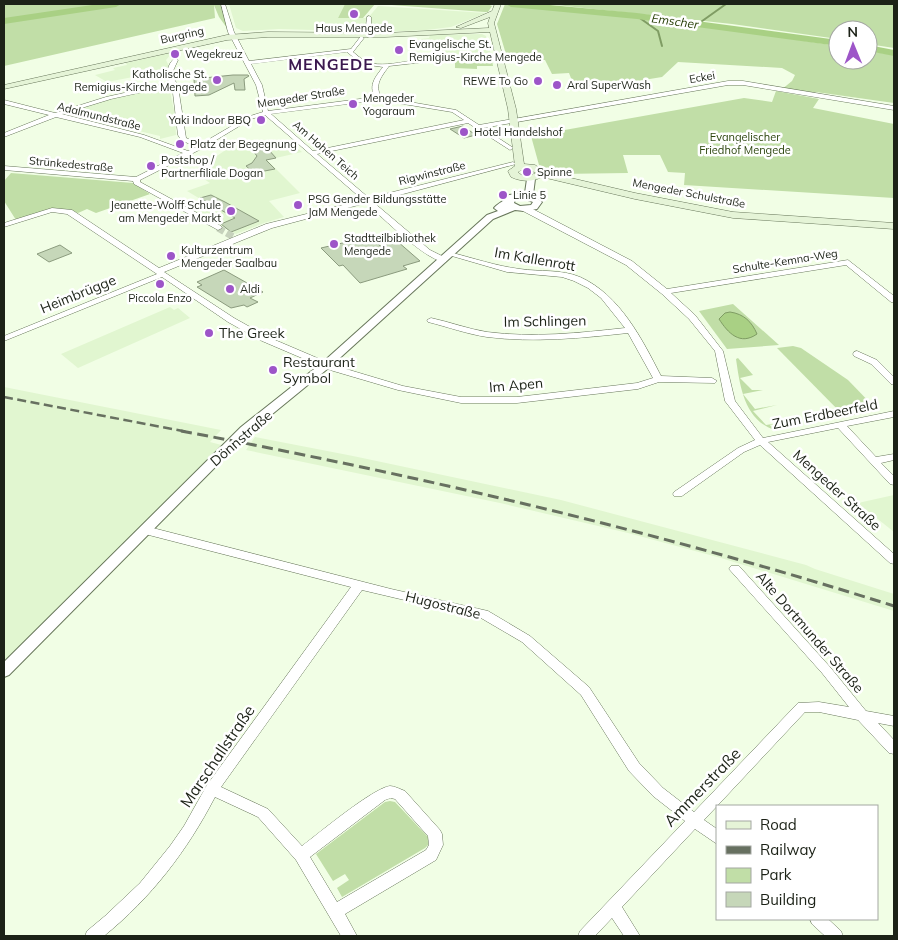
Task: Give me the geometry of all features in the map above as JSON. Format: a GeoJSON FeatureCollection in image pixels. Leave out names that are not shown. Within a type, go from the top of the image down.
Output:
{"type":"FeatureCollection","features":[{"type":"Feature","properties":{"kind":"main road"},"geometry":{"type":"LineString","coordinates":[[458,28],[495,8]]}},
{"type":"Feature","properties":{"kind":"main road"},"geometry":{"type":"LineString","coordinates":[[495,8],[492,30],[505,78],[513,120],[514,150],[520,166],[513,173],[520,178],[531,178],[541,174]]}},
{"type":"Feature","properties":{"kind":"main road"},"geometry":{"type":"LineString","coordinates":[[428,33],[478,26],[492,30]]}},
{"type":"Feature","properties":{"kind":"main road"},"geometry":{"type":"LineString","coordinates":[[428,33],[492,30]]}},
{"type":"Feature","properties":{"kind":"main road","name":"Burgring"},"geometry":{"type":"LineString","coordinates":[[4,87],[234,36],[282,33],[365,37],[428,33]]}},
{"type":"Feature","properties":{"kind":"main road","name":"Mengeder Schulstraße"},"geometry":{"type":"LineString","coordinates":[[520,166],[538,169],[541,174],[635,196],[733,215],[894,226]]}},
{"type":"Feature","properties":{"kind":"street"},"geometry":{"type":"LineString","coordinates":[[224,4],[234,36],[259,85],[266,112]]}},
{"type":"Feature","properties":{"kind":"street"},"geometry":{"type":"LineString","coordinates":[[248,63],[351,50],[365,37],[369,17]]}},
{"type":"Feature","properties":{"kind":"street"},"geometry":{"type":"LineString","coordinates":[[351,50],[364,63],[386,66],[442,58]]}},
{"type":"Feature","properties":{"kind":"street"},"geometry":{"type":"LineString","coordinates":[[175,60],[170,71],[170,77],[174,84],[181,135],[183,139],[201,146]]}},
{"type":"Feature","properties":{"kind":"street"},"geometry":{"type":"LineString","coordinates":[[379,98],[374,92],[374,86],[386,66]]}},
{"type":"Feature","properties":{"kind":"street","name":"Eckei"},"geometry":{"type":"LineString","coordinates":[[513,120],[728,83],[743,83],[894,108]]}},
{"type":"Feature","properties":{"kind":"street"},"geometry":{"type":"LineString","coordinates":[[4,135],[53,115],[120,94],[174,84]]}},
{"type":"Feature","properties":{"kind":"street","name":"Mengeder Straße"},"geometry":{"type":"LineString","coordinates":[[137,179],[201,146],[249,118],[266,112],[379,98],[450,110],[514,150]]}},
{"type":"Feature","properties":{"kind":"street","name":"Adalmundstraße"},"geometry":{"type":"LineString","coordinates":[[4,102],[145,137],[188,153]]}},
{"type":"Feature","properties":{"kind":"street","name":"Am Hohen Teich"},"geometry":{"type":"LineString","coordinates":[[266,112],[427,252],[446,257]]}},
{"type":"Feature","properties":{"kind":"street"},"geometry":{"type":"LineString","coordinates":[[477,127],[513,120]]}},
{"type":"Feature","properties":{"kind":"street"},"geometry":{"type":"LineString","coordinates":[[311,153],[468,121]]}},
{"type":"Feature","properties":{"kind":"street","name":"Rigwinstraße"},"geometry":{"type":"LineString","coordinates":[[161,272],[269,226],[520,166]]}},
{"type":"Feature","properties":{"kind":"street","name":"Strünkedestraße"},"geometry":{"type":"LineString","coordinates":[[4,168],[137,179]]}},
{"type":"Feature","properties":{"kind":"street"},"geometry":{"type":"LineString","coordinates":[[518,195],[521,192],[520,178]]}},
{"type":"Feature","properties":{"kind":"street"},"geometry":{"type":"LineString","coordinates":[[529,196],[531,178]]}},
{"type":"Feature","properties":{"kind":"street"},"geometry":{"type":"LineString","coordinates":[[137,179],[136,183],[218,228]]}},
{"type":"Feature","properties":{"kind":"street"},"geometry":{"type":"LineString","coordinates":[[518,195],[529,196],[538,202],[534,207],[524,208],[511,205],[512,197],[518,195]]}},
{"type":"Feature","properties":{"kind":"street","name":"Dönnstraße"},"geometry":{"type":"LineString","coordinates":[[4,671],[245,430],[325,366],[490,217],[511,205]]}},
{"type":"Feature","properties":{"kind":"street","name":"Mengeder Straße"},"geometry":{"type":"LineString","coordinates":[[534,207],[554,224]]}},
{"type":"Feature","properties":{"kind":"street","name":"Mengeder Straße"},"geometry":{"type":"LineString","coordinates":[[524,208],[629,263],[666,292],[692,317],[719,351],[725,382],[734,409],[761,441],[894,560]]}},
{"type":"Feature","properties":{"kind":"street","name":"Im Apen"},"geometry":{"type":"LineString","coordinates":[[4,225],[47,212],[62,211],[74,216],[242,326],[265,339],[325,366],[434,396],[486,401],[638,386],[658,379],[712,382]]}},
{"type":"Feature","properties":{"kind":"street","name":"Im Kallenrott"},"geometry":{"type":"LineString","coordinates":[[446,257],[517,272],[555,274],[576,279],[600,295],[617,312],[644,350],[658,379]]}},
{"type":"Feature","properties":{"kind":"street","name":"Schulte-Kemna-Weg"},"geometry":{"type":"LineString","coordinates":[[666,292],[848,262],[894,300]]}},
{"type":"Feature","properties":{"kind":"street","name":"Heimbrügge"},"geometry":{"type":"LineString","coordinates":[[4,339],[161,272]]}},
{"type":"Feature","properties":{"kind":"street","name":"Im Schlingen"},"geometry":{"type":"LineString","coordinates":[[430,320],[471,331],[510,336],[564,336],[631,330]]}},
{"type":"Feature","properties":{"kind":"street"},"geometry":{"type":"LineString","coordinates":[[857,354],[874,362],[894,382]]}},
{"type":"Feature","properties":{"kind":"street","name":"Zum Erdbeerfeld"},"geometry":{"type":"LineString","coordinates":[[761,441],[894,414]]}},
{"type":"Feature","properties":{"kind":"street"},"geometry":{"type":"LineString","coordinates":[[840,424],[894,482]]}},
{"type":"Feature","properties":{"kind":"street"},"geometry":{"type":"LineString","coordinates":[[678,494],[741,450],[761,441]]}},
{"type":"Feature","properties":{"kind":"street"},"geometry":{"type":"LineString","coordinates":[[874,461],[894,457]]}},
{"type":"Feature","properties":{"kind":"street","name":"Hugostraße"},"geometry":{"type":"LineString","coordinates":[[145,530],[359,585],[484,614],[526,639],[585,691],[634,767],[658,792],[716,837]]}},
{"type":"Feature","properties":{"kind":"street","name":"Alte Dortmunder Straße"},"geometry":{"type":"LineString","coordinates":[[735,569],[826,670],[862,714]]}},
{"type":"Feature","properties":{"kind":"street","name":"Marschallstraße"},"geometry":{"type":"LineString","coordinates":[[92,936],[109,923],[150,884],[201,811],[212,789],[359,585]]}},
{"type":"Feature","properties":{"kind":"street","name":"Ammerstraße"},"geometry":{"type":"LineString","coordinates":[[585,936],[802,707],[819,706],[894,721]]}},
{"type":"Feature","properties":{"kind":"street"},"geometry":{"type":"LineString","coordinates":[[862,714],[894,749]]}},
{"type":"Feature","properties":{"kind":"street"},"geometry":{"type":"LineString","coordinates":[[212,789],[262,813],[301,854],[349,936]]}},
{"type":"Feature","properties":{"kind":"street"},"geometry":{"type":"LineString","coordinates":[[301,854],[381,795],[391,792],[400,794],[435,834],[436,844],[431,855],[335,912]]}},
{"type":"Feature","properties":{"kind":"street"},"geometry":{"type":"LineString","coordinates":[[612,908],[619,914],[634,936]]}},
{"type":"Feature","properties":{"kind":"street"},"geometry":{"type":"LineString","coordinates":[[817,920],[836,936]]}},
{"type":"Feature","properties":{"kind":"shaded area"},"geometry":{"type":"Polygon","coordinates":[[[229,4],[345,4],[338,18],[368,18],[378,6],[486,13],[451,27],[426,30],[381,32],[279,29],[243,31],[236,28],[229,4]]]}},
{"type":"Feature","properties":{"kind":"shaded area"},"geometry":{"type":"Polygon","coordinates":[[[482,34],[486,36],[491,55],[449,57],[447,53],[441,53],[440,48],[418,46],[421,39],[429,38],[430,35],[482,34]]]}},
{"type":"Feature","properties":{"kind":"shaded area"},"geometry":{"type":"Polygon","coordinates":[[[171,54],[166,60],[169,66],[164,71],[107,82],[95,75],[115,70],[113,68],[127,65],[126,63],[171,54]]]}},
{"type":"Feature","properties":{"kind":"shaded area"},"geometry":{"type":"Polygon","coordinates":[[[169,87],[175,115],[176,135],[160,139],[160,136],[63,113],[133,92],[169,87]]]}},
{"type":"Feature","properties":{"kind":"shaded area"},"geometry":{"type":"Polygon","coordinates":[[[291,143],[302,152],[267,160],[300,193],[269,201],[284,217],[236,234],[186,206],[202,200],[187,191],[210,183],[201,177],[216,172],[205,164],[230,147],[248,151],[291,143]]]}},
{"type":"Feature","properties":{"kind":"shaded area"},"geometry":{"type":"Polygon","coordinates":[[[170,307],[174,310],[178,308],[190,318],[78,368],[61,354],[170,307]]]}},
{"type":"Feature","properties":{"kind":"shaded area"},"geometry":{"type":"Polygon","coordinates":[[[730,312],[747,319],[757,334],[745,339],[730,333],[719,319],[725,313],[730,312]]]}},
{"type":"Feature","properties":{"kind":"shaded area"},"geometry":{"type":"Polygon","coordinates":[[[4,387],[221,430],[210,442],[229,447],[4,671],[4,387]]]}},
{"type":"Feature","properties":{"kind":"shaded area"},"geometry":{"type":"Polygon","coordinates":[[[255,437],[561,500],[806,565],[894,594],[894,611],[721,558],[628,533],[500,503],[246,450],[255,437]]]}},
{"type":"Feature","properties":{"kind":"shaded area"},"geometry":{"type":"Polygon","coordinates":[[[894,495],[894,532],[858,503],[894,495]]]}},
{"type":"Feature","properties":{"kind":"green space"},"geometry":{"type":"Polygon","coordinates":[[[4,4],[220,4],[227,28],[219,17],[214,5],[215,18],[4,66],[4,4]]]}},
{"type":"Feature","properties":{"kind":"green space"},"geometry":{"type":"Polygon","coordinates":[[[345,4],[375,4],[363,18],[338,18],[345,4]]]}},
{"type":"Feature","properties":{"kind":"green space"},"geometry":{"type":"Polygon","coordinates":[[[378,4],[487,4],[492,6],[488,12],[485,12],[378,4]]]}},
{"type":"Feature","properties":{"kind":"green space"},"geometry":{"type":"Polygon","coordinates":[[[505,4],[671,21],[828,45],[828,70],[878,70],[878,53],[894,55],[894,103],[816,92],[811,95],[781,90],[792,81],[795,75],[782,68],[678,62],[662,77],[576,91],[569,73],[552,74],[545,60],[508,61],[497,24],[505,4]]]}},
{"type":"Feature","properties":{"kind":"green space"},"geometry":{"type":"Polygon","coordinates":[[[547,4],[894,4],[894,48],[878,46],[878,20],[828,20],[828,38],[732,24],[547,4]]]}},
{"type":"Feature","properties":{"kind":"green space"},"geometry":{"type":"Polygon","coordinates":[[[491,55],[493,66],[477,66],[477,69],[455,68],[455,57],[491,55]]]}},
{"type":"Feature","properties":{"kind":"green space","name":"Evangelischer Friedhof Mengede"},"geometry":{"type":"Polygon","coordinates":[[[776,91],[819,99],[813,108],[894,124],[894,198],[684,185],[685,173],[668,172],[660,155],[623,155],[628,173],[558,174],[539,165],[531,136],[744,98],[772,102],[776,91]]]}},
{"type":"Feature","properties":{"kind":"green space"},"geometry":{"type":"Polygon","coordinates":[[[11,173],[133,183],[150,194],[96,213],[87,209],[78,213],[70,210],[55,209],[16,220],[4,201],[4,181],[11,173]]]}},
{"type":"Feature","properties":{"kind":"green space"},"geometry":{"type":"Polygon","coordinates":[[[733,304],[779,345],[727,349],[699,311],[733,304]]]}},
{"type":"Feature","properties":{"kind":"green space"},"geometry":{"type":"Polygon","coordinates":[[[793,346],[801,348],[848,380],[877,410],[845,417],[777,348],[793,346]]]}},
{"type":"Feature","properties":{"kind":"green space"},"geometry":{"type":"Polygon","coordinates":[[[738,358],[753,375],[740,378],[752,390],[763,390],[743,394],[736,359],[738,358]]]}},
{"type":"Feature","properties":{"kind":"green space"},"geometry":{"type":"Polygon","coordinates":[[[743,394],[755,409],[777,405],[753,411],[766,425],[792,421],[770,425],[774,430],[764,425],[750,410],[743,394]]]}},
{"type":"Feature","properties":{"kind":"green space"},"geometry":{"type":"Polygon","coordinates":[[[385,802],[395,802],[428,837],[428,845],[342,897],[337,888],[349,880],[345,874],[333,881],[316,854],[385,802]]]}},
{"type":"Feature","properties":{"kind":"building"},"geometry":{"type":"Polygon","coordinates":[[[233,75],[249,76],[244,79],[245,90],[235,90],[234,83],[209,95],[195,96],[194,79],[233,75]]]}},
{"type":"Feature","properties":{"kind":"building","name":"Hotel Handelshof"},"geometry":{"type":"Polygon","coordinates":[[[463,126],[476,135],[464,138],[450,129],[463,126]]]}},
{"type":"Feature","properties":{"kind":"building"},"geometry":{"type":"Polygon","coordinates":[[[268,149],[276,158],[266,160],[275,169],[254,173],[246,166],[252,163],[257,156],[253,151],[268,149]]]}},
{"type":"Feature","properties":{"kind":"building","name":"Jeanette-Wolff Schule am Mengeder Markt"},"geometry":{"type":"Polygon","coordinates":[[[211,195],[259,221],[231,232],[221,224],[235,218],[200,198],[211,195]]]}},
{"type":"Feature","properties":{"kind":"building"},"geometry":{"type":"Polygon","coordinates":[[[364,238],[371,244],[377,242],[380,246],[397,241],[420,261],[403,266],[407,269],[360,283],[343,265],[339,266],[321,248],[364,238]]]}},
{"type":"Feature","properties":{"kind":"building"},"geometry":{"type":"Polygon","coordinates":[[[60,245],[72,253],[49,262],[37,254],[60,245]]]}},
{"type":"Feature","properties":{"kind":"building","name":"Aldi"},"geometry":{"type":"Polygon","coordinates":[[[224,270],[263,292],[250,298],[258,302],[247,307],[244,305],[231,308],[197,287],[202,285],[197,282],[224,270]]]}},
{"type":"Feature","properties":{"kind":"waterway","name":"Emscher"},"geometry":{"type":"LineString","coordinates":[[4,21],[116,4]]}},
{"type":"Feature","properties":{"kind":"waterway","name":"Emscher"},"geometry":{"type":"LineString","coordinates":[[511,4],[637,16],[828,42]]}},
{"type":"Feature","properties":{"kind":"waterway"},"geometry":{"type":"LineString","coordinates":[[698,24],[726,4]]}},
{"type":"Feature","properties":{"kind":"waterway"},"geometry":{"type":"LineString","coordinates":[[637,16],[658,31],[662,46]]}},
{"type":"Feature","properties":{"kind":"waterway","name":"Emscher"},"geometry":{"type":"LineString","coordinates":[[878,50],[894,53]]}},
{"type":"Feature","properties":{"kind":"tunnel"},"geometry":{"type":"LineString","coordinates":[[218,228],[237,239]]}},
{"type":"Feature","properties":{"kind":"railway"},"geometry":{"type":"LineString","coordinates":[[4,397],[188,432]]}},
{"type":"Feature","properties":{"kind":"railway"},"geometry":{"type":"LineString","coordinates":[[181,431],[361,467],[540,508],[718,554],[894,606]]}},
{"type":"Feature","properties":{"kind":"place","name":"Haus Mengede"},"geometry":{"type":"Point","coordinates":[354,14]}},
{"type":"Feature","properties":{"kind":"place","name":"Evangelische St. Remigius-Kirche Mengede"},"geometry":{"type":"Point","coordinates":[399,50]}},
{"type":"Feature","properties":{"kind":"place","name":"Wegekreuz"},"geometry":{"type":"Point","coordinates":[175,54]}},
{"type":"Feature","properties":{"kind":"place","name":"Katholische St. Remigius-Kirche Mengede"},"geometry":{"type":"Point","coordinates":[217,80]}},
{"type":"Feature","properties":{"kind":"place","name":"REWE To Go"},"geometry":{"type":"Point","coordinates":[538,81]}},
{"type":"Feature","properties":{"kind":"place","name":"Aral SuperWash"},"geometry":{"type":"Point","coordinates":[557,85]}},
{"type":"Feature","properties":{"kind":"place","name":"Mengeder Yogaraum"},"geometry":{"type":"Point","coordinates":[353,104]}},
{"type":"Feature","properties":{"kind":"place","name":"Yaki Indoor BBQ"},"geometry":{"type":"Point","coordinates":[261,120]}},
{"type":"Feature","properties":{"kind":"place","name":"Hotel Handelshof"},"geometry":{"type":"Point","coordinates":[464,132]}},
{"type":"Feature","properties":{"kind":"place","name":"Platz der Begegnung"},"geometry":{"type":"Point","coordinates":[180,144]}},
{"type":"Feature","properties":{"kind":"place","name":"Postshop / Partnerfiliale Dogan"},"geometry":{"type":"Point","coordinates":[151,166]}},
{"type":"Feature","properties":{"kind":"place","name":"Spinne"},"geometry":{"type":"Point","coordinates":[527,172]}},
{"type":"Feature","properties":{"kind":"place","name":"Linie 5"},"geometry":{"type":"Point","coordinates":[503,195]}},
{"type":"Feature","properties":{"kind":"place","name":"PSG Gender Bildungsstätte JaM Mengede"},"geometry":{"type":"Point","coordinates":[298,205]}},
{"type":"Feature","properties":{"kind":"place","name":"Jeanette-Wolff Schule am Mengeder Markt"},"geometry":{"type":"Point","coordinates":[231,211]}},
{"type":"Feature","properties":{"kind":"place","name":"Stadtteilbibliothek Mengede"},"geometry":{"type":"Point","coordinates":[334,244]}},
{"type":"Feature","properties":{"kind":"place","name":"Kulturzentrum Mengeder Saalbau"},"geometry":{"type":"Point","coordinates":[171,256]}},
{"type":"Feature","properties":{"kind":"place","name":"Piccola Enzo"},"geometry":{"type":"Point","coordinates":[160,284]}},
{"type":"Feature","properties":{"kind":"place","name":"Aldi"},"geometry":{"type":"Point","coordinates":[230,289]}},
{"type":"Feature","properties":{"kind":"place","name":"The Greek"},"geometry":{"type":"Point","coordinates":[209,333]}},
{"type":"Feature","properties":{"kind":"place","name":"Restaurant Symbol"},"geometry":{"type":"Point","coordinates":[273,370]}},
{"type":"Feature","properties":{"kind":"district","name":"MENGEDE"},"geometry":{"type":"Point","coordinates":[331,64]}}]}
